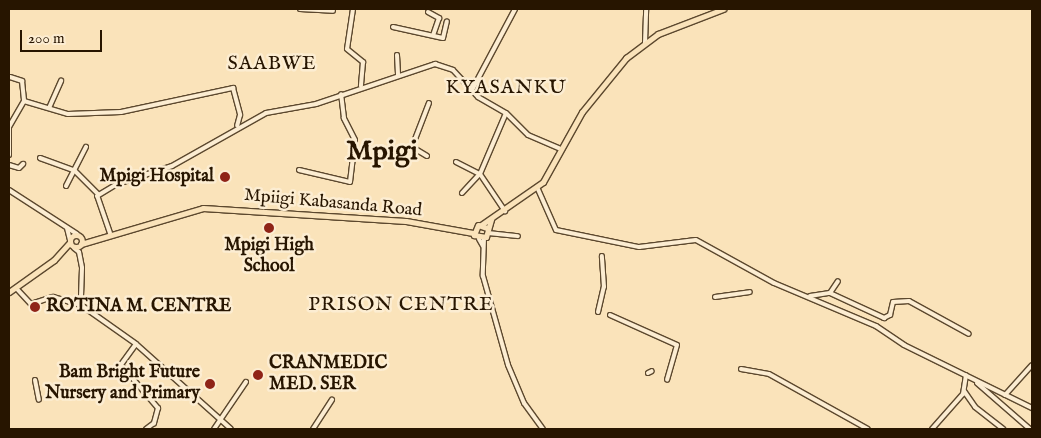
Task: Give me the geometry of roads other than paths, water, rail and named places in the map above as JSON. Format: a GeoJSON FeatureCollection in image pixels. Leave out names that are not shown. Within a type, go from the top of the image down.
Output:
{"type":"FeatureCollection","features":[{"type":"Feature","properties":{"kind":"main road","name":"Mpiigi Kabasanda Road"},"geometry":{"type":"LineString","coordinates":[[455,229],[479,225],[491,219],[537,187],[550,172],[559,148],[609,77],[645,43],[723,9]]}},
{"type":"Feature","properties":{"kind":"main road","name":"Mpiigi Kabasanda Road"},"geometry":{"type":"LineString","coordinates":[[9,292],[64,252],[110,233],[204,208],[406,221],[473,233]]}},
{"type":"Feature","properties":{"kind":"main road"},"geometry":{"type":"LineString","coordinates":[[487,231],[479,225],[473,233],[481,239],[487,231],[491,219]]}},
{"type":"Feature","properties":{"kind":"main road","name":"Mpiigi Kabasanda Road"},"geometry":{"type":"LineString","coordinates":[[64,252],[70,241],[79,236]]}},
{"type":"Feature","properties":{"kind":"main road"},"geometry":{"type":"LineString","coordinates":[[77,247],[79,236],[93,240]]}},
{"type":"Feature","properties":{"kind":"main road"},"geometry":{"type":"LineString","coordinates":[[70,241],[77,247]]}},
{"type":"Feature","properties":{"kind":"street"},"geometry":{"type":"LineString","coordinates":[[300,9],[334,11]]}},
{"type":"Feature","properties":{"kind":"street"},"geometry":{"type":"LineString","coordinates":[[353,9],[346,49],[363,62],[361,86]]}},
{"type":"Feature","properties":{"kind":"street"},"geometry":{"type":"LineString","coordinates":[[472,90],[515,9]]}},
{"type":"Feature","properties":{"kind":"street"},"geometry":{"type":"LineString","coordinates":[[645,43],[646,9]]}},
{"type":"Feature","properties":{"kind":"street"},"geometry":{"type":"LineString","coordinates":[[428,12],[438,18],[433,35]]}},
{"type":"Feature","properties":{"kind":"street"},"geometry":{"type":"LineString","coordinates":[[394,27],[443,38],[447,21]]}},
{"type":"Feature","properties":{"kind":"street"},"geometry":{"type":"LineString","coordinates":[[397,55],[398,76]]}},
{"type":"Feature","properties":{"kind":"street"},"geometry":{"type":"LineString","coordinates":[[98,194],[172,166],[236,127],[266,113],[316,104],[361,86],[435,64],[453,70],[472,90],[506,114],[529,136],[559,148]]}},
{"type":"Feature","properties":{"kind":"street"},"geometry":{"type":"LineString","coordinates":[[9,155],[9,128],[24,101],[22,80],[10,77]]}},
{"type":"Feature","properties":{"kind":"street"},"geometry":{"type":"LineString","coordinates":[[48,108],[61,81]]}},
{"type":"Feature","properties":{"kind":"street"},"geometry":{"type":"LineString","coordinates":[[24,101],[73,114],[121,112],[236,88],[240,115],[236,127]]}},
{"type":"Feature","properties":{"kind":"street"},"geometry":{"type":"LineString","coordinates":[[299,170],[350,182],[355,140],[344,118],[340,94]]}},
{"type":"Feature","properties":{"kind":"street"},"geometry":{"type":"LineString","coordinates":[[427,156],[412,147],[429,103]]}},
{"type":"Feature","properties":{"kind":"street"},"geometry":{"type":"LineString","coordinates":[[462,193],[480,174],[506,114]]}},
{"type":"Feature","properties":{"kind":"street"},"geometry":{"type":"LineString","coordinates":[[66,186],[86,146]]}},
{"type":"Feature","properties":{"kind":"street"},"geometry":{"type":"LineString","coordinates":[[40,158],[75,171],[98,194],[110,233]]}},
{"type":"Feature","properties":{"kind":"street"},"geometry":{"type":"LineString","coordinates":[[456,162],[480,174],[505,210]]}},
{"type":"Feature","properties":{"kind":"street"},"geometry":{"type":"LineString","coordinates":[[9,165],[18,168],[23,164]]}},
{"type":"Feature","properties":{"kind":"street"},"geometry":{"type":"LineString","coordinates":[[537,187],[552,228]]}},
{"type":"Feature","properties":{"kind":"street"},"geometry":{"type":"LineString","coordinates":[[9,190],[79,236]]}},
{"type":"Feature","properties":{"kind":"street"},"geometry":{"type":"LineString","coordinates":[[67,228],[70,241]]}},
{"type":"Feature","properties":{"kind":"street"},"geometry":{"type":"LineString","coordinates":[[547,231],[552,228],[639,247],[696,240],[808,297],[876,326],[974,380],[1032,408]]}},
{"type":"Feature","properties":{"kind":"street"},"geometry":{"type":"LineString","coordinates":[[487,231],[518,236]]}},
{"type":"Feature","properties":{"kind":"street"},"geometry":{"type":"LineString","coordinates":[[481,239],[487,292],[518,392],[543,429]]}},
{"type":"Feature","properties":{"kind":"street"},"geometry":{"type":"LineString","coordinates":[[77,247],[82,268],[81,305]]}},
{"type":"Feature","properties":{"kind":"street"},"geometry":{"type":"LineString","coordinates":[[598,312],[604,288],[602,256]]}},
{"type":"Feature","properties":{"kind":"street"},"geometry":{"type":"LineString","coordinates":[[830,293],[838,281]]}},
{"type":"Feature","properties":{"kind":"street"},"geometry":{"type":"LineString","coordinates":[[16,288],[30,304],[53,297],[81,305],[136,344],[231,429]]}},
{"type":"Feature","properties":{"kind":"street"},"geometry":{"type":"LineString","coordinates":[[480,294],[487,292]]}},
{"type":"Feature","properties":{"kind":"street"},"geometry":{"type":"LineString","coordinates":[[715,296],[750,292]]}},
{"type":"Feature","properties":{"kind":"street"},"geometry":{"type":"LineString","coordinates":[[808,297],[830,293],[884,318],[893,302],[909,301],[969,334]]}},
{"type":"Feature","properties":{"kind":"street"},"geometry":{"type":"LineString","coordinates":[[610,315],[677,345],[667,380]]}},
{"type":"Feature","properties":{"kind":"street"},"geometry":{"type":"LineString","coordinates":[[136,344],[121,366],[158,408],[154,424],[146,429]]}},
{"type":"Feature","properties":{"kind":"street"},"geometry":{"type":"LineString","coordinates":[[1005,395],[1032,365]]}},
{"type":"Feature","properties":{"kind":"street"},"geometry":{"type":"LineString","coordinates":[[741,370],[769,374],[868,429]]}},
{"type":"Feature","properties":{"kind":"street"},"geometry":{"type":"LineString","coordinates":[[932,429],[964,391],[966,375]]}},
{"type":"Feature","properties":{"kind":"street"},"geometry":{"type":"LineString","coordinates":[[35,380],[39,400]]}},
{"type":"Feature","properties":{"kind":"street"},"geometry":{"type":"LineString","coordinates":[[974,380],[1030,429]]}},
{"type":"Feature","properties":{"kind":"street"},"geometry":{"type":"LineString","coordinates":[[214,429],[246,382]]}},
{"type":"Feature","properties":{"kind":"street"},"geometry":{"type":"LineString","coordinates":[[964,391],[975,407],[1003,429]]}},
{"type":"Feature","properties":{"kind":"street"},"geometry":{"type":"LineString","coordinates":[[313,429],[332,400]]}},
{"type":"Feature","properties":{"kind":"place","name":"Mpigi Hospital"},"geometry":{"type":"Point","coordinates":[225,177]}},
{"type":"Feature","properties":{"kind":"place","name":"Mpigi High School"},"geometry":{"type":"Point","coordinates":[269,228]}},
{"type":"Feature","properties":{"kind":"place","name":"ROTINA M. CENTRE"},"geometry":{"type":"Point","coordinates":[35,307]}},
{"type":"Feature","properties":{"kind":"place","name":"CRANMEDIC MED. SER"},"geometry":{"type":"Point","coordinates":[258,375]}},
{"type":"Feature","properties":{"kind":"place","name":"Bam Bright Future Nursery and Primary"},"geometry":{"type":"Point","coordinates":[210,384]}},
{"type":"Feature","properties":{"kind":"district","name":"SAABWE"},"geometry":{"type":"Point","coordinates":[272,63]}},
{"type":"Feature","properties":{"kind":"district","name":"KYASANKU"},"geometry":{"type":"Point","coordinates":[506,87]}},
{"type":"Feature","properties":{"kind":"district","name":"Mpigi"},"geometry":{"type":"Point","coordinates":[382,152]}},
{"type":"Feature","properties":{"kind":"district","name":"PRISON CENTRE"},"geometry":{"type":"Point","coordinates":[401,304]}}]}
